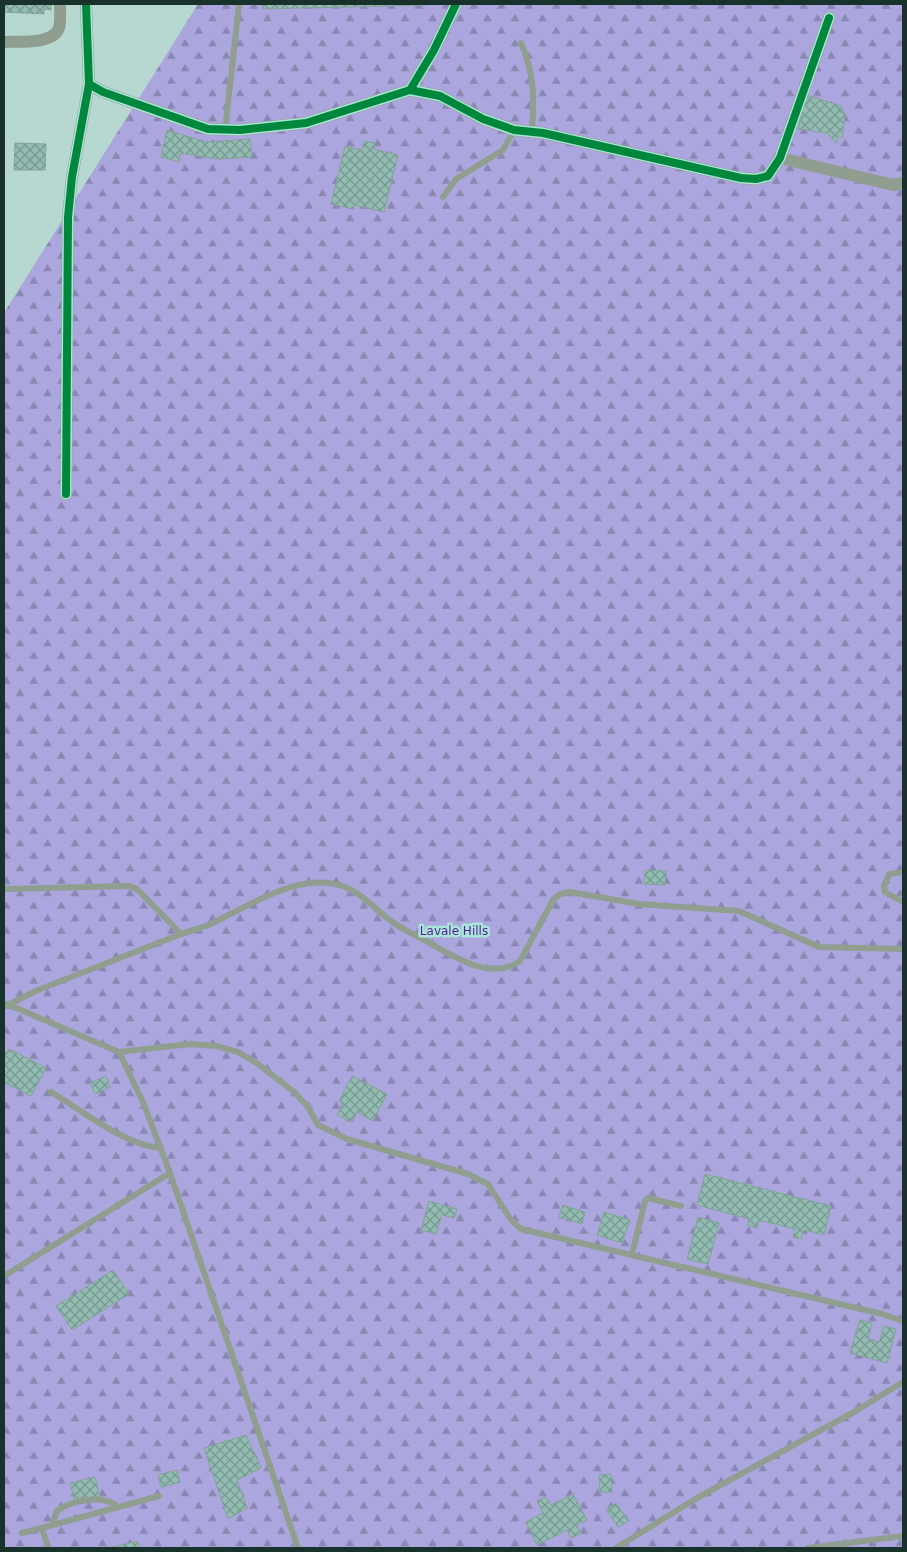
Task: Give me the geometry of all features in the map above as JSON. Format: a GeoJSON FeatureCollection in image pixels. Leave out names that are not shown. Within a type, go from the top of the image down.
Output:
{"type":"FeatureCollection","features":[{"type":"Feature","properties":{"kind":"street"},"geometry":{"type":"LineString","coordinates":[[4,42],[43,40],[52,36],[58,29],[60,4]]}},
{"type":"Feature","properties":{"kind":"street"},"geometry":{"type":"LineString","coordinates":[[66,494],[68,217],[72,177],[89,84],[86,4]]}},
{"type":"Feature","properties":{"kind":"street"},"geometry":{"type":"LineString","coordinates":[[410,90],[434,50],[456,4]]}},
{"type":"Feature","properties":{"kind":"street"},"geometry":{"type":"LineString","coordinates":[[89,84],[103,92],[208,128],[225,130],[275,128],[306,123],[410,90],[440,96],[483,119],[514,130],[532,132],[749,179],[768,176],[780,158],[829,18]]}},
{"type":"Feature","properties":{"kind":"street"},"geometry":{"type":"LineString","coordinates":[[780,158],[893,185],[903,183]]}},
{"type":"Feature","properties":{"kind":"lane"},"geometry":{"type":"LineString","coordinates":[[225,130],[239,4]]}},
{"type":"Feature","properties":{"kind":"lane"},"geometry":{"type":"LineString","coordinates":[[521,43],[531,70],[534,86],[532,132]]}},
{"type":"Feature","properties":{"kind":"lane"},"geometry":{"type":"LineString","coordinates":[[443,197],[456,179],[503,150],[514,130]]}},
{"type":"Feature","properties":{"kind":"lane"},"geometry":{"type":"LineString","coordinates":[[903,872],[889,874],[884,886],[885,892],[903,902]]}},
{"type":"Feature","properties":{"kind":"lane"},"geometry":{"type":"LineString","coordinates":[[5,1005],[38,990],[181,934],[205,927],[251,904],[300,884],[322,881],[352,890],[394,923],[461,960],[491,969],[520,961],[553,900],[560,894],[570,892],[639,904],[739,911],[819,947],[903,949]]}},
{"type":"Feature","properties":{"kind":"lane"},"geometry":{"type":"LineString","coordinates":[[4,889],[130,886],[137,889],[181,934]]}},
{"type":"Feature","properties":{"kind":"lane"},"geometry":{"type":"LineString","coordinates":[[5,1005],[119,1052],[190,1044],[216,1046],[238,1052],[258,1064],[294,1092],[308,1107],[318,1125],[347,1139],[479,1179],[488,1184],[511,1220],[521,1229],[882,1314],[903,1321]]}},
{"type":"Feature","properties":{"kind":"lane"},"geometry":{"type":"LineString","coordinates":[[119,1052],[143,1102],[170,1173],[298,1548]]}},
{"type":"Feature","properties":{"kind":"lane"},"geometry":{"type":"LineString","coordinates":[[51,1092],[129,1140],[146,1147],[160,1148]]}},
{"type":"Feature","properties":{"kind":"lane"},"geometry":{"type":"LineString","coordinates":[[4,1276],[170,1173]]}},
{"type":"Feature","properties":{"kind":"lane"},"geometry":{"type":"LineString","coordinates":[[632,1254],[645,1201],[648,1198],[681,1206]]}},
{"type":"Feature","properties":{"kind":"lane"},"geometry":{"type":"LineString","coordinates":[[619,1547],[697,1498],[869,1403],[903,1382]]}},
{"type":"Feature","properties":{"kind":"lane"},"geometry":{"type":"LineString","coordinates":[[22,1533],[159,1496]]}},
{"type":"Feature","properties":{"kind":"lane"},"geometry":{"type":"LineString","coordinates":[[52,1525],[57,1511],[72,1503],[99,1500],[112,1501],[118,1507]]}},
{"type":"Feature","properties":{"kind":"lane"},"geometry":{"type":"LineString","coordinates":[[42,1528],[48,1548]]}},
{"type":"Feature","properties":{"kind":"lane"},"geometry":{"type":"LineString","coordinates":[[808,1548],[903,1536]]}},
{"type":"Feature","properties":{"kind":"green space","name":"Lavale Hills"},"geometry":{"type":"Polygon","coordinates":[[[198,4],[903,4],[903,1548],[4,1548],[4,313],[198,4]]]}},
{"type":"Feature","properties":{"kind":"building"},"geometry":{"type":"Polygon","coordinates":[[[4,4],[51,4],[51,10],[44,9],[44,14],[4,12],[4,4]]]}},
{"type":"Feature","properties":{"kind":"building"},"geometry":{"type":"Polygon","coordinates":[[[262,4],[429,4],[429,5],[263,9],[262,4]]]}},
{"type":"Feature","properties":{"kind":"building"},"geometry":{"type":"Polygon","coordinates":[[[806,95],[841,106],[845,114],[842,138],[838,135],[836,143],[827,133],[798,129],[806,95]]]}},
{"type":"Feature","properties":{"kind":"building"},"geometry":{"type":"Polygon","coordinates":[[[167,130],[206,142],[250,139],[252,157],[218,159],[180,153],[179,162],[161,157],[167,130]]]}},
{"type":"Feature","properties":{"kind":"building"},"geometry":{"type":"Polygon","coordinates":[[[364,141],[375,143],[374,149],[398,155],[384,212],[354,205],[354,209],[331,204],[345,146],[362,150],[364,141]]]}},
{"type":"Feature","properties":{"kind":"building"},"geometry":{"type":"Polygon","coordinates":[[[15,143],[46,144],[45,170],[14,170],[15,143]]]}},
{"type":"Feature","properties":{"kind":"building"},"geometry":{"type":"Polygon","coordinates":[[[645,870],[666,871],[665,885],[644,884],[645,870]]]}},
{"type":"Feature","properties":{"kind":"building"},"geometry":{"type":"Polygon","coordinates":[[[9,1049],[46,1068],[31,1096],[4,1082],[4,1058],[9,1049]]]}},
{"type":"Feature","properties":{"kind":"building"},"geometry":{"type":"Polygon","coordinates":[[[106,1076],[110,1087],[95,1094],[90,1083],[106,1076]]]}},
{"type":"Feature","properties":{"kind":"building"},"geometry":{"type":"Polygon","coordinates":[[[352,1076],[387,1094],[373,1121],[357,1112],[352,1122],[337,1115],[343,1103],[339,1101],[352,1076]]]}},
{"type":"Feature","properties":{"kind":"building"},"geometry":{"type":"Polygon","coordinates":[[[705,1174],[831,1206],[824,1235],[804,1230],[801,1239],[793,1237],[795,1229],[759,1220],[757,1228],[747,1225],[749,1219],[697,1205],[705,1174]]]}},
{"type":"Feature","properties":{"kind":"building"},"geometry":{"type":"Polygon","coordinates":[[[429,1201],[457,1209],[454,1218],[442,1215],[436,1234],[421,1230],[429,1201]]]}},
{"type":"Feature","properties":{"kind":"building"},"geometry":{"type":"Polygon","coordinates":[[[563,1205],[585,1212],[582,1224],[559,1217],[563,1205]]]}},
{"type":"Feature","properties":{"kind":"building"},"geometry":{"type":"Polygon","coordinates":[[[604,1212],[630,1220],[622,1243],[597,1235],[604,1212]]]}},
{"type":"Feature","properties":{"kind":"building"},"geometry":{"type":"Polygon","coordinates":[[[698,1217],[719,1223],[708,1264],[687,1259],[698,1217]]]}},
{"type":"Feature","properties":{"kind":"building"},"geometry":{"type":"Polygon","coordinates":[[[113,1270],[129,1294],[72,1330],[56,1306],[113,1270]]]}},
{"type":"Feature","properties":{"kind":"building"},"geometry":{"type":"Polygon","coordinates":[[[860,1320],[872,1323],[868,1339],[879,1342],[884,1326],[896,1329],[887,1363],[850,1353],[860,1320]]]}},
{"type":"Feature","properties":{"kind":"building"},"geometry":{"type":"Polygon","coordinates":[[[246,1435],[261,1468],[237,1480],[247,1508],[228,1519],[204,1448],[246,1435]]]}},
{"type":"Feature","properties":{"kind":"building"},"geometry":{"type":"Polygon","coordinates":[[[177,1470],[180,1482],[161,1487],[158,1475],[177,1470]]]}},
{"type":"Feature","properties":{"kind":"building"},"geometry":{"type":"Polygon","coordinates":[[[611,1474],[612,1492],[600,1492],[599,1475],[611,1474]]]}},
{"type":"Feature","properties":{"kind":"building"},"geometry":{"type":"Polygon","coordinates":[[[95,1477],[100,1497],[75,1503],[70,1483],[95,1477]]]}},
{"type":"Feature","properties":{"kind":"building"},"geometry":{"type":"Polygon","coordinates":[[[573,1494],[587,1520],[577,1525],[581,1534],[571,1538],[567,1530],[537,1545],[526,1522],[543,1513],[537,1501],[546,1497],[551,1505],[573,1494]]]}},
{"type":"Feature","properties":{"kind":"building"},"geometry":{"type":"Polygon","coordinates":[[[616,1503],[628,1521],[618,1527],[606,1509],[616,1503]]]}},
{"type":"Feature","properties":{"kind":"building"},"geometry":{"type":"Polygon","coordinates":[[[137,1541],[140,1548],[109,1548],[137,1541]]]}},
{"type":"Feature","properties":{"kind":"cycle path"},"geometry":{"type":"LineString","coordinates":[[86,4],[89,84],[103,92],[208,129],[240,130],[306,123],[410,90],[434,50],[456,4]]}},
{"type":"Feature","properties":{"kind":"cycle path"},"geometry":{"type":"LineString","coordinates":[[410,90],[440,96],[483,119],[514,130],[543,133],[741,178],[756,179],[768,176],[780,158],[829,18]]}},
{"type":"Feature","properties":{"kind":"cycle path"},"geometry":{"type":"LineString","coordinates":[[66,494],[68,217],[72,177],[89,84]]}}]}
